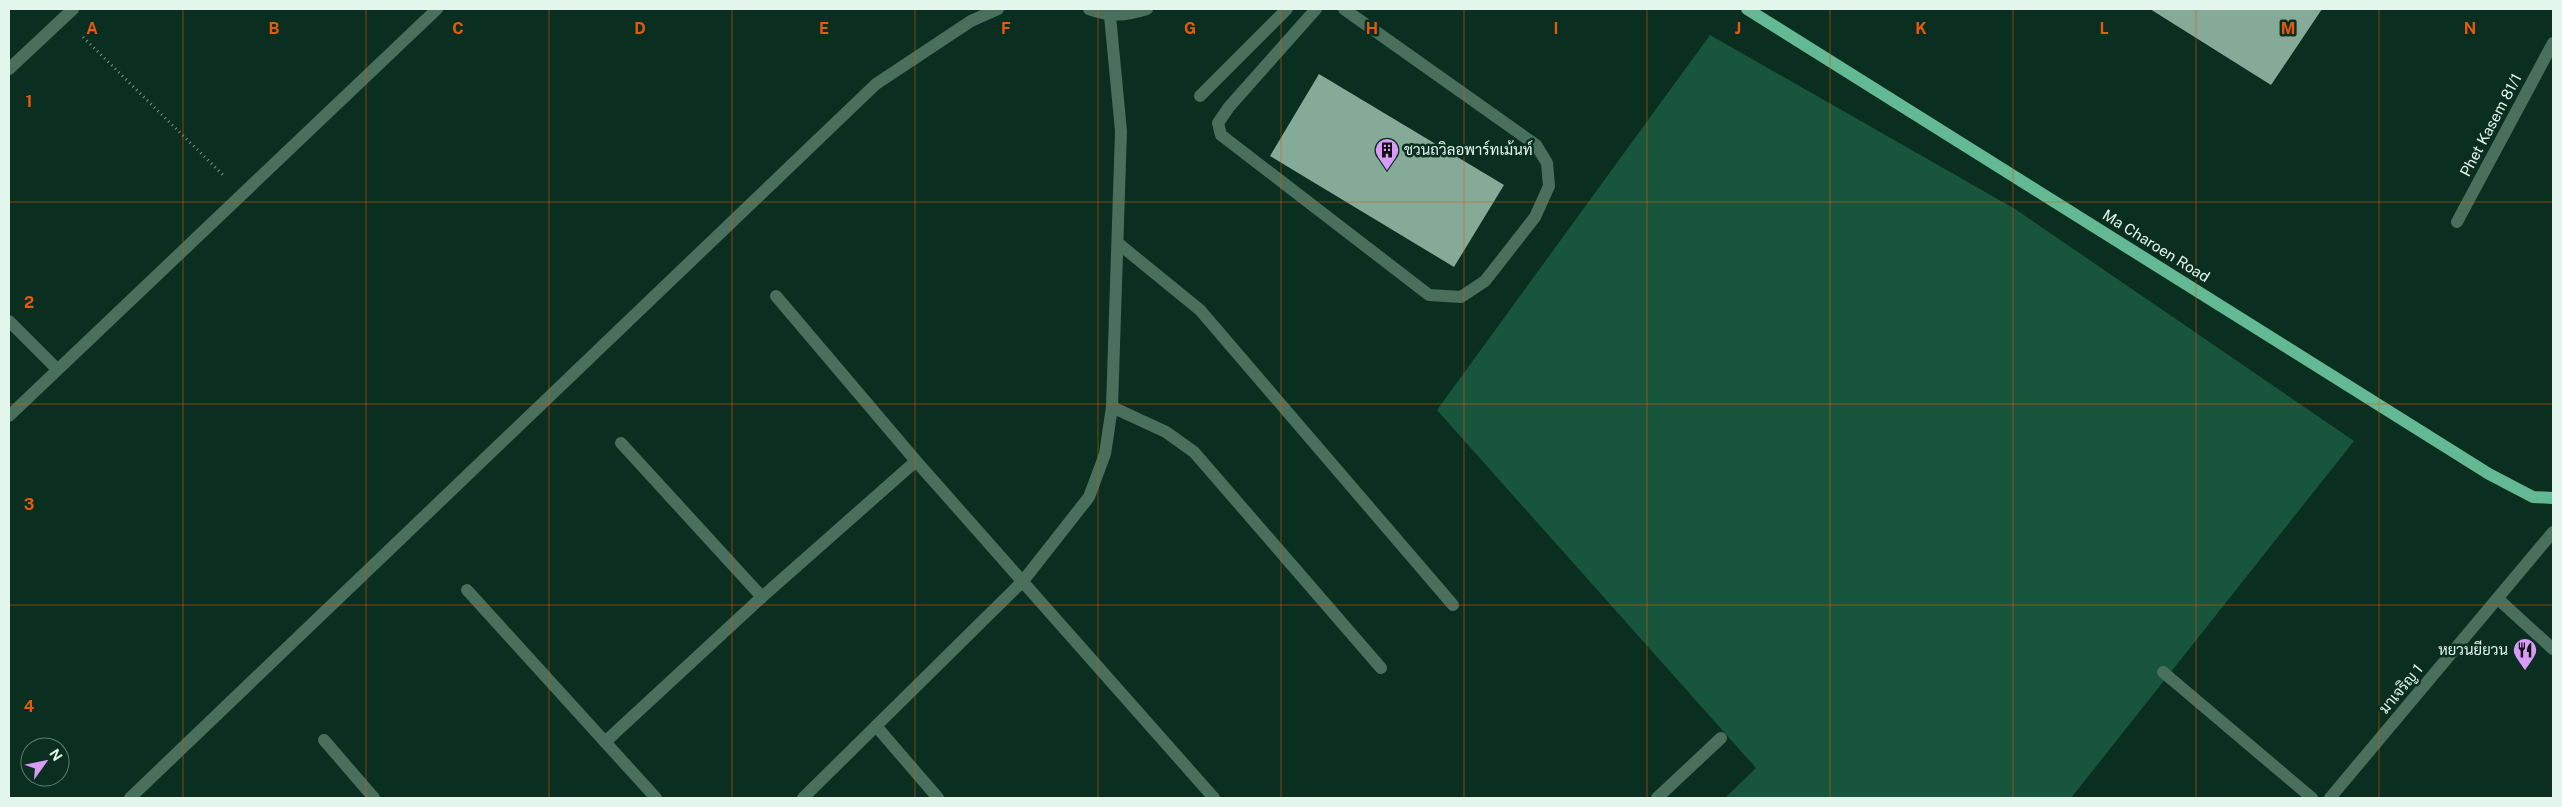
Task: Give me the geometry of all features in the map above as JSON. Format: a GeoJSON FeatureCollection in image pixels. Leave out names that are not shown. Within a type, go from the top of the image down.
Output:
{"type":"FeatureCollection","features":[{"type":"Feature","properties":{"kind":"main road","name":"Ma Charoen Road"},"geometry":{"type":"LineString","coordinates":[[1747,9],[2489,474],[2533,496],[2553,498]]}},
{"type":"Feature","properties":{"kind":"street"},"geometry":{"type":"LineString","coordinates":[[9,69],[73,9]]}},
{"type":"Feature","properties":{"kind":"street"},"geometry":{"type":"LineString","coordinates":[[9,416],[241,192],[437,9]]}},
{"type":"Feature","properties":{"kind":"street"},"geometry":{"type":"LineString","coordinates":[[130,798],[876,84],[971,21],[998,9]]}},
{"type":"Feature","properties":{"kind":"street"},"geometry":{"type":"LineString","coordinates":[[1089,9],[1110,16],[1129,15],[1147,9]]}},
{"type":"Feature","properties":{"kind":"street"},"geometry":{"type":"LineString","coordinates":[[1200,96],[1287,9]]}},
{"type":"Feature","properties":{"kind":"street"},"geometry":{"type":"LineString","coordinates":[[1316,9],[1229,107],[1218,124],[1221,135],[1429,295],[1461,297],[1485,282],[1535,217],[1549,186],[1547,163],[1536,145],[1344,9]]}},
{"type":"Feature","properties":{"kind":"street"},"geometry":{"type":"LineString","coordinates":[[803,798],[1023,581],[1089,497],[1105,454],[1112,407],[1119,244],[1121,131],[1110,16]]}},
{"type":"Feature","properties":{"kind":"street","name":"Phet Kasem 81/1"},"geometry":{"type":"LineString","coordinates":[[2457,222],[2553,43]]}},
{"type":"Feature","properties":{"kind":"street"},"geometry":{"type":"LineString","coordinates":[[1119,244],[1200,310],[1453,605]]}},
{"type":"Feature","properties":{"kind":"street"},"geometry":{"type":"LineString","coordinates":[[776,296],[916,461],[1214,798]]}},
{"type":"Feature","properties":{"kind":"street"},"geometry":{"type":"LineString","coordinates":[[9,321],[57,369]]}},
{"type":"Feature","properties":{"kind":"street"},"geometry":{"type":"LineString","coordinates":[[1112,407],[1166,432],[1194,452],[1381,668]]}},
{"type":"Feature","properties":{"kind":"street"},"geometry":{"type":"LineString","coordinates":[[621,443],[762,597]]}},
{"type":"Feature","properties":{"kind":"street"},"geometry":{"type":"LineString","coordinates":[[605,742],[762,597],[916,461]]}},
{"type":"Feature","properties":{"kind":"street","name":"มาเจริญ 1"},"geometry":{"type":"LineString","coordinates":[[2330,798],[2553,532]]}},
{"type":"Feature","properties":{"kind":"street"},"geometry":{"type":"LineString","coordinates":[[467,590],[656,798]]}},
{"type":"Feature","properties":{"kind":"street"},"geometry":{"type":"LineString","coordinates":[[2498,599],[2553,649]]}},
{"type":"Feature","properties":{"kind":"street"},"geometry":{"type":"LineString","coordinates":[[2163,672],[2312,798]]}},
{"type":"Feature","properties":{"kind":"street"},"geometry":{"type":"LineString","coordinates":[[876,726],[938,798]]}},
{"type":"Feature","properties":{"kind":"street"},"geometry":{"type":"LineString","coordinates":[[1658,798],[1721,738]]}},
{"type":"Feature","properties":{"kind":"street"},"geometry":{"type":"LineString","coordinates":[[324,740],[374,798]]}},
{"type":"Feature","properties":{"kind":"path"},"geometry":{"type":"LineString","coordinates":[[63,18],[241,192]]}},
{"type":"Feature","properties":{"kind":"green space"},"geometry":{"type":"Polygon","coordinates":[[[1710,35],[2015,209],[2354,441],[2071,798],[1725,798],[1756,768],[1437,410],[1710,35]]]}},
{"type":"Feature","properties":{"kind":"building"},"geometry":{"type":"Polygon","coordinates":[[[2150,9],[2322,9],[2271,85],[2150,9]]]}},
{"type":"Feature","properties":{"kind":"building","name":"ชวนถวิลอพาร์ทเม้นท์"},"geometry":{"type":"Polygon","coordinates":[[[1319,74],[1504,185],[1454,267],[1270,156],[1319,74]]]}},
{"type":"Feature","properties":{"kind":"place","name":"ชวนถวิลอพาร์ทเม้นท์"},"geometry":{"type":"Point","coordinates":[1387,171]}},
{"type":"Feature","properties":{"kind":"place","name":"หยวนยียวน"},"geometry":{"type":"Point","coordinates":[2525,671]}}]}
